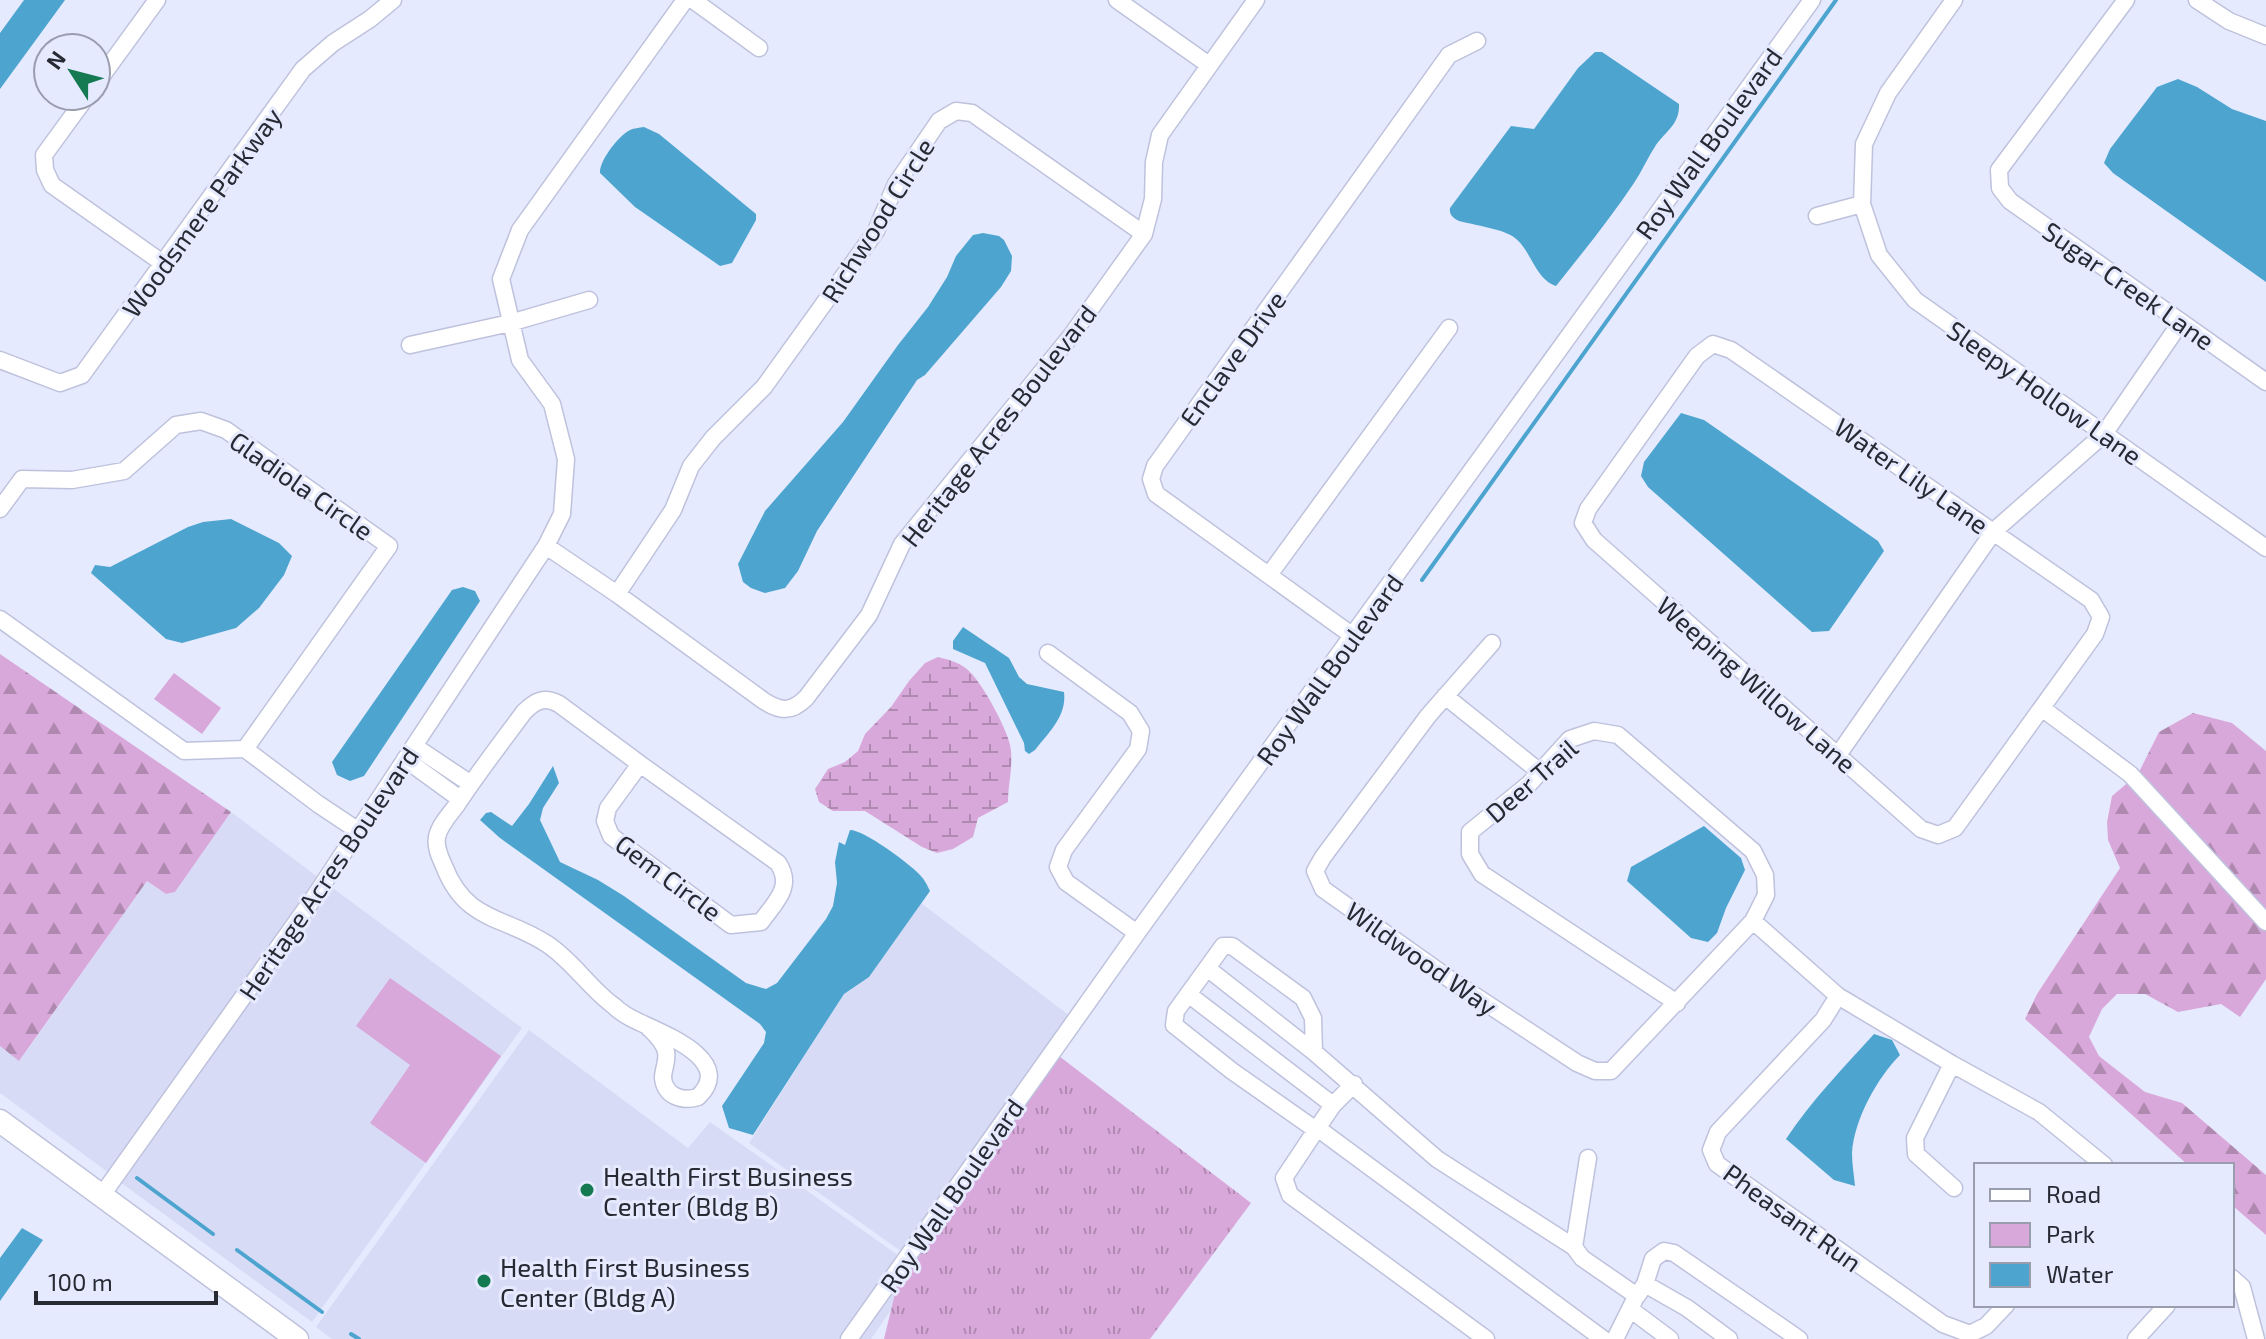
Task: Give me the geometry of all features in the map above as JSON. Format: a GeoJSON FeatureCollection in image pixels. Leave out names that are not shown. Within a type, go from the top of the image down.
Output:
{"type":"FeatureCollection","features":[{"type":"Feature","properties":{"kind":"main road"},"geometry":{"type":"LineString","coordinates":[[0,1121],[297,1339]]}},
{"type":"Feature","properties":{"kind":"street"},"geometry":{"type":"LineString","coordinates":[[112,62],[157,0]]}},
{"type":"Feature","properties":{"kind":"street","name":"Woodsmere Parkway"},"geometry":{"type":"LineString","coordinates":[[0,360],[60,383],[82,375],[303,69],[393,0]]}},
{"type":"Feature","properties":{"kind":"street","name":"Heritage Acres Boulevard"},"geometry":{"type":"LineString","coordinates":[[102,1195],[306,909],[546,546],[562,514],[566,459],[552,404],[520,360],[501,279],[520,230],[685,0]]}},
{"type":"Feature","properties":{"kind":"street"},"geometry":{"type":"LineString","coordinates":[[693,0],[759,48]]}},
{"type":"Feature","properties":{"kind":"street"},"geometry":{"type":"LineString","coordinates":[[1117,0],[1209,65]]}},
{"type":"Feature","properties":{"kind":"street","name":"Heritage Acres Boulevard"},"geometry":{"type":"LineString","coordinates":[[546,546],[764,701],[777,709],[798,706],[869,615],[902,544],[1071,336],[1144,234],[1153,199],[1154,162],[1160,135],[1256,0]]}},
{"type":"Feature","properties":{"kind":"street","name":"Roy Wall Boulevard"},"geometry":{"type":"LineString","coordinates":[[849,1339],[1137,933],[1812,0]]}},
{"type":"Feature","properties":{"kind":"street"},"geometry":{"type":"LineString","coordinates":[[1817,216],[1862,204],[1864,144],[1888,93],[1954,0]]}},
{"type":"Feature","properties":{"kind":"street","name":"Sugar Creek Lane"},"geometry":{"type":"LineString","coordinates":[[2126,0],[1999,170],[2003,194],[2266,382]]}},
{"type":"Feature","properties":{"kind":"street"},"geometry":{"type":"LineString","coordinates":[[2197,0],[2229,21],[2266,36]]}},
{"type":"Feature","properties":{"kind":"street","name":"Enclave Drive"},"geometry":{"type":"LineString","coordinates":[[1353,636],[1156,494],[1151,479],[1155,466],[1449,55],[1477,41]]}},
{"type":"Feature","properties":{"kind":"street","name":"Richwood Circle"},"geometry":{"type":"LineString","coordinates":[[617,594],[673,510],[691,466],[713,438],[764,387],[876,231],[896,184],[939,121],[956,111],[972,113],[1144,234]]}},
{"type":"Feature","properties":{"kind":"street"},"geometry":{"type":"LineString","coordinates":[[75,112],[44,155],[45,170],[52,185],[164,264]]}},
{"type":"Feature","properties":{"kind":"street","name":"Sleepy Hollow Lane"},"geometry":{"type":"LineString","coordinates":[[1862,204],[1879,255],[1915,300],[2266,548]]}},
{"type":"Feature","properties":{"kind":"street"},"geometry":{"type":"LineString","coordinates":[[410,345],[510,323],[589,300]]}},
{"type":"Feature","properties":{"kind":"street"},"geometry":{"type":"LineString","coordinates":[[1838,755],[1994,531],[2104,434],[2181,322]]}},
{"type":"Feature","properties":{"kind":"street"},"geometry":{"type":"LineString","coordinates":[[1269,575],[1449,328]]}},
{"type":"Feature","properties":{"kind":"street","name":"Weeping Willow Lane"},"geometry":{"type":"LineString","coordinates":[[1713,344],[1697,356],[1588,509],[1583,523],[1594,540],[1921,829],[1938,835],[1955,828],[2043,709]]}},
{"type":"Feature","properties":{"kind":"street","name":"Water Lily Lane"},"geometry":{"type":"LineString","coordinates":[[1713,344],[1731,350],[2091,600],[2101,617],[2095,634],[2043,709]]}},
{"type":"Feature","properties":{"kind":"street","name":"Gladiola Circle"},"geometry":{"type":"LineString","coordinates":[[0,509],[22,479],[72,480],[124,471],[176,425],[201,421],[226,430],[389,546],[245,749]]}},
{"type":"Feature","properties":{"kind":"street"},"geometry":{"type":"LineString","coordinates":[[0,619],[184,751],[245,749],[357,830]]}},
{"type":"Feature","properties":{"kind":"street","name":"Wildwood Way"},"geometry":{"type":"LineString","coordinates":[[1492,643],[1445,696],[1323,857],[1315,871],[1323,889],[1464,989],[1577,1063],[1595,1071],[1611,1071],[1753,921]]}},
{"type":"Feature","properties":{"kind":"street"},"geometry":{"type":"LineString","coordinates":[[1048,653],[1130,713],[1141,731],[1138,749],[1064,850],[1058,867],[1066,882],[1137,933]]}},
{"type":"Feature","properties":{"kind":"street"},"geometry":{"type":"LineString","coordinates":[[1445,696],[1540,772]]}},
{"type":"Feature","properties":{"kind":"street","name":"Gem Circle"},"geometry":{"type":"LineString","coordinates":[[640,764],[608,808],[605,821],[611,836],[731,925],[761,922],[785,888],[785,873],[778,863],[552,700],[541,700],[524,712],[460,799],[437,838],[438,850],[455,890],[482,914],[538,938],[568,959],[604,999],[626,1015],[690,1047],[705,1065],[709,1081],[698,1097],[680,1098],[668,1090],[663,1078],[666,1052],[659,1038],[647,1026]]}},
{"type":"Feature","properties":{"kind":"street"},"geometry":{"type":"LineString","coordinates":[[2043,709],[2130,774],[2266,922]]}},
{"type":"Feature","properties":{"kind":"street","name":"Deer Trail"},"geometry":{"type":"LineString","coordinates":[[1677,1003],[1482,874],[1470,854],[1470,832],[1529,784],[1570,739],[1594,731],[1618,735],[1753,851],[1765,875],[1766,895],[1753,921]]}},
{"type":"Feature","properties":{"kind":"street"},"geometry":{"type":"LineString","coordinates":[[410,752],[471,784]]}},
{"type":"Feature","properties":{"kind":"street"},"geometry":{"type":"LineString","coordinates":[[410,752],[460,799]]}},
{"type":"Feature","properties":{"kind":"street"},"geometry":{"type":"LineString","coordinates":[[1753,921],[1838,996],[2039,1112],[2102,1163]]}},
{"type":"Feature","properties":{"kind":"street"},"geometry":{"type":"LineString","coordinates":[[1314,1052],[1313,1018],[1303,998],[1232,946],[1223,946],[1176,1011],[1174,1025],[1232,1071],[1324,1133],[1603,1339]]}},
{"type":"Feature","properties":{"kind":"street"},"geometry":{"type":"LineString","coordinates":[[1207,968],[1354,1084],[1437,1159],[1574,1247],[1582,1258],[1637,1296],[1670,1339]]}},
{"type":"Feature","properties":{"kind":"street"},"geometry":{"type":"LineString","coordinates":[[1188,994],[1333,1105]]}},
{"type":"Feature","properties":{"kind":"street","name":"Pheasant Run"},"geometry":{"type":"LineString","coordinates":[[1838,996],[1823,1020],[1718,1132],[1711,1150],[1717,1164],[1943,1324],[1970,1334],[1986,1326],[2004,1307]]}},
{"type":"Feature","properties":{"kind":"street"},"geometry":{"type":"LineString","coordinates":[[1952,1064],[1915,1138],[1916,1154],[1954,1188]]}},
{"type":"Feature","properties":{"kind":"street"},"geometry":{"type":"LineString","coordinates":[[1354,1084],[1333,1105],[1284,1178],[1290,1195],[1486,1339]]}},
{"type":"Feature","properties":{"kind":"street"},"geometry":{"type":"LineString","coordinates":[[1574,1247],[1588,1158]]}},
{"type":"Feature","properties":{"kind":"street"},"geometry":{"type":"LineString","coordinates":[[1615,1339],[1653,1259],[1664,1251],[1674,1253],[1799,1339]]}},
{"type":"Feature","properties":{"kind":"street"},"geometry":{"type":"LineString","coordinates":[[2234,1280],[2242,1287],[2256,1339]]}},
{"type":"Feature","properties":{"kind":"street"},"geometry":{"type":"LineString","coordinates":[[1637,1296],[1687,1308],[1729,1339]]}},
{"type":"Feature","properties":{"kind":"street"},"geometry":{"type":"LineString","coordinates":[[2136,1339],[2165,1307]]}},
{"type":"Feature","properties":{"kind":"shaded area"},"geometry":{"type":"Polygon","coordinates":[[[231,812],[319,878],[109,1173],[0,1093],[0,1046],[20,1060],[147,881],[166,894],[175,892],[231,812]]]}},
{"type":"Feature","properties":{"kind":"shaded area"},"geometry":{"type":"Polygon","coordinates":[[[330,886],[522,1028],[312,1322],[120,1182],[330,886]]]}},
{"type":"Feature","properties":{"kind":"shaded area"},"geometry":{"type":"Polygon","coordinates":[[[921,903],[1070,1016],[902,1252],[749,1143],[844,994],[869,976],[921,903]]]}},
{"type":"Feature","properties":{"kind":"shaded area"},"geometry":{"type":"Polygon","coordinates":[[[529,1030],[688,1148],[710,1122],[899,1256],[840,1339],[332,1339],[316,1327],[529,1030]]]}},
{"type":"Feature","properties":{"kind":"shaded area"},"geometry":{"type":"Polygon","coordinates":[[[898,1281],[891,1310],[871,1339],[857,1339],[898,1281]]]}},
{"type":"Feature","properties":{"kind":"green space"},"geometry":{"type":"Polygon","coordinates":[[[0,654],[231,812],[175,892],[166,894],[147,881],[19,1061],[0,1046],[0,654]]]}},
{"type":"Feature","properties":{"kind":"green space"},"geometry":{"type":"Polygon","coordinates":[[[938,657],[960,664],[976,679],[1004,729],[1011,759],[1008,802],[978,818],[973,837],[953,849],[937,853],[865,811],[833,811],[819,802],[815,789],[828,769],[845,762],[858,751],[865,734],[891,707],[909,681],[925,663],[938,657]]]}},
{"type":"Feature","properties":{"kind":"green space"},"geometry":{"type":"Polygon","coordinates":[[[174,673],[221,708],[202,734],[154,699],[174,673]]]}},
{"type":"Feature","properties":{"kind":"green space"},"geometry":{"type":"Polygon","coordinates":[[[2193,713],[2232,723],[2266,751],[2266,979],[2240,1017],[2221,1004],[2178,1012],[2145,994],[2117,994],[2102,1009],[2089,1037],[2099,1056],[2145,1092],[2182,1103],[2266,1175],[2266,1235],[2234,1207],[2234,1163],[2186,1163],[2025,1019],[2037,994],[2120,868],[2108,840],[2107,822],[2112,796],[2138,774],[2159,732],[2193,713]]]}},
{"type":"Feature","properties":{"kind":"green space"},"geometry":{"type":"Polygon","coordinates":[[[390,978],[501,1056],[426,1163],[370,1123],[410,1065],[356,1026],[390,978]]]}},
{"type":"Feature","properties":{"kind":"green space"},"geometry":{"type":"Polygon","coordinates":[[[1059,1056],[1251,1203],[1150,1339],[884,1339],[898,1281],[1059,1056]]]}},
{"type":"Feature","properties":{"kind":"water"},"geometry":{"type":"Polygon","coordinates":[[[24,0],[65,0],[42,32],[32,32],[32,45],[0,89],[0,33],[24,0]]]}},
{"type":"Feature","properties":{"kind":"water"},"geometry":{"type":"Polygon","coordinates":[[[1595,52],[1602,52],[1679,104],[1679,111],[1675,122],[1656,145],[1625,196],[1556,286],[1543,277],[1515,238],[1459,221],[1452,216],[1450,208],[1511,126],[1534,129],[1578,68],[1595,52]]]}},
{"type":"Feature","properties":{"kind":"water"},"geometry":{"type":"Polygon","coordinates":[[[2178,79],[2232,109],[2266,121],[2266,282],[2113,173],[2104,163],[2110,149],[2157,87],[2178,79]]]}},
{"type":"Feature","properties":{"kind":"water"},"geometry":{"type":"Polygon","coordinates":[[[644,127],[659,134],[756,214],[756,220],[732,263],[720,266],[635,207],[600,173],[606,155],[621,137],[630,130],[644,127]]]}},
{"type":"Feature","properties":{"kind":"water"},"geometry":{"type":"Polygon","coordinates":[[[973,235],[999,236],[1012,256],[1011,271],[1001,287],[925,375],[917,380],[817,531],[798,571],[785,588],[765,593],[751,588],[743,582],[738,564],[765,511],[843,422],[928,307],[956,256],[973,235]]]}},
{"type":"Feature","properties":{"kind":"water"},"geometry":{"type":"Polygon","coordinates":[[[1681,413],[1704,420],[1878,541],[1884,551],[1829,631],[1812,632],[1648,487],[1641,476],[1644,462],[1681,413]]]}},
{"type":"Feature","properties":{"kind":"water"},"geometry":{"type":"Polygon","coordinates":[[[231,519],[279,543],[292,556],[284,575],[259,608],[236,628],[182,643],[166,639],[91,573],[95,565],[110,567],[188,527],[231,519]]]}},
{"type":"Feature","properties":{"kind":"water"},"geometry":{"type":"Polygon","coordinates":[[[463,587],[475,591],[480,601],[364,776],[350,781],[337,775],[332,762],[452,590],[463,587]]]}},
{"type":"Feature","properties":{"kind":"water"},"geometry":{"type":"Polygon","coordinates":[[[963,627],[1009,658],[1019,677],[1027,684],[1064,692],[1063,709],[1056,723],[1029,754],[985,663],[953,649],[953,641],[963,627]]]}},
{"type":"Feature","properties":{"kind":"water"},"geometry":{"type":"Polygon","coordinates":[[[553,766],[559,783],[543,808],[540,820],[560,862],[624,896],[746,983],[766,989],[777,983],[826,919],[833,906],[837,883],[835,862],[839,842],[845,845],[850,830],[865,835],[897,855],[927,885],[930,891],[869,977],[844,994],[753,1135],[729,1128],[722,1106],[764,1043],[766,1032],[760,1024],[500,838],[480,820],[491,812],[512,826],[553,766]]]}},
{"type":"Feature","properties":{"kind":"water"},"geometry":{"type":"Polygon","coordinates":[[[1704,826],[1741,858],[1745,870],[1717,933],[1708,942],[1691,938],[1627,881],[1631,867],[1704,826]]]}},
{"type":"Feature","properties":{"kind":"water"},"geometry":{"type":"Polygon","coordinates":[[[1874,1034],[1892,1040],[1900,1055],[1875,1087],[1857,1127],[1852,1153],[1855,1186],[1834,1180],[1786,1139],[1817,1098],[1874,1034]]]}},
{"type":"Feature","properties":{"kind":"water"},"geometry":{"type":"Polygon","coordinates":[[[22,1228],[43,1240],[0,1301],[0,1258],[22,1228]]]}},
{"type":"Feature","properties":{"kind":"waterway"},"geometry":{"type":"LineString","coordinates":[[1422,580],[1836,0]]}},
{"type":"Feature","properties":{"kind":"waterway"},"geometry":{"type":"LineString","coordinates":[[137,1178],[213,1234]]}},
{"type":"Feature","properties":{"kind":"waterway"},"geometry":{"type":"LineString","coordinates":[[237,1250],[322,1312]]}},
{"type":"Feature","properties":{"kind":"waterway"},"geometry":{"type":"LineString","coordinates":[[351,1334],[359,1339]]}},
{"type":"Feature","properties":{"kind":"place","name":"Health First Business Center (Bldg B)"},"geometry":{"type":"Point","coordinates":[587,1190]}},
{"type":"Feature","properties":{"kind":"place","name":"Health First Business Center (Bldg A)"},"geometry":{"type":"Point","coordinates":[484,1281]}}]}
